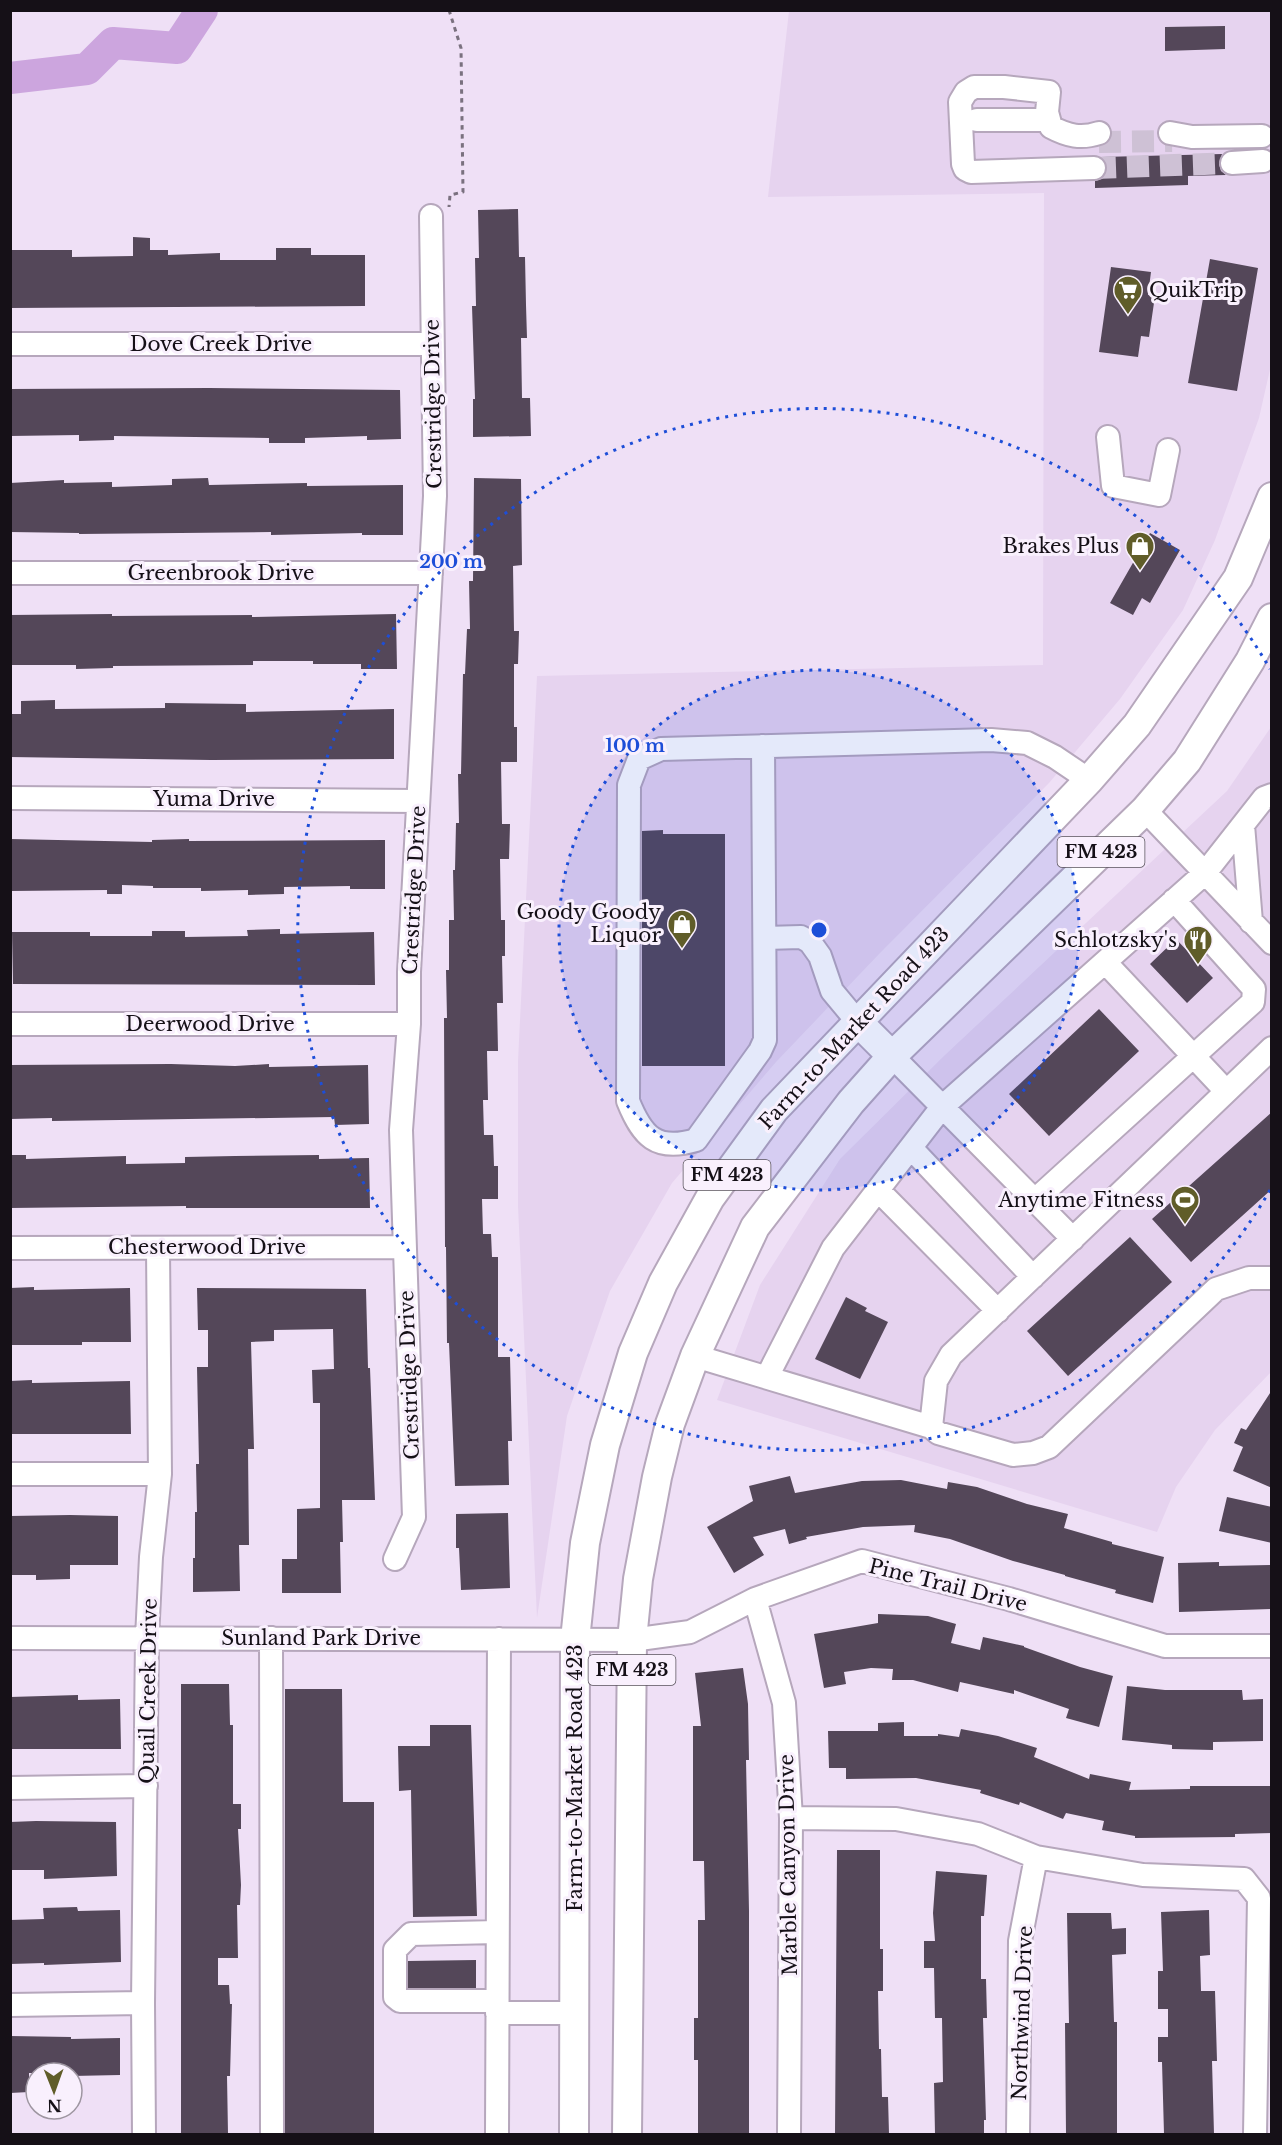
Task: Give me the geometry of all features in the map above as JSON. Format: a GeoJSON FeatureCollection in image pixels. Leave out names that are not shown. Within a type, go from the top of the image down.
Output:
{"type":"FeatureCollection","features":[{"type":"Feature","properties":{"kind":"main road","name":"Farm-to-Market Road 423"},"geometry":{"type":"LineString","coordinates":[[574,2134],[575,1640],[585,1543],[605,1445],[633,1353],[663,1283],[710,1198],[774,1110],[1089,780],[1137,725],[1238,578],[1270,509]]}},
{"type":"Feature","properties":{"kind":"main road","name":"FM 423"},"geometry":{"type":"LineString","coordinates":[[627,2134],[632,1640],[638,1579],[657,1477],[670,1424],[695,1356],[755,1227],[850,1102],[892,1056],[1145,810],[1187,761],[1250,661],[1272,618]]}},
{"type":"Feature","properties":{"kind":"main road"},"geometry":{"type":"LineString","coordinates":[[857,1021],[892,1056]]}},
{"type":"Feature","properties":{"kind":"street"},"geometry":{"type":"LineString","coordinates":[[1094,138],[1061,132],[1051,127],[1048,120],[1049,92],[1004,87],[974,87],[966,92],[960,102],[962,154],[965,169],[971,172],[1094,168]]}},
{"type":"Feature","properties":{"kind":"street"},"geometry":{"type":"LineString","coordinates":[[977,120],[1048,120]]}},
{"type":"Feature","properties":{"kind":"street"},"geometry":{"type":"LineString","coordinates":[[1178,137],[1262,136]]}},
{"type":"Feature","properties":{"kind":"street"},"geometry":{"type":"LineString","coordinates":[[1232,163],[1263,161]]}},
{"type":"Feature","properties":{"kind":"street","name":"Crestridge Drive"},"geometry":{"type":"LineString","coordinates":[[395,1559],[414,1517],[401,1130],[409,1024],[409,972],[435,496],[431,216]]}},
{"type":"Feature","properties":{"kind":"street","name":"Dove Creek Drive"},"geometry":{"type":"LineString","coordinates":[[10,344],[432,344]]}},
{"type":"Feature","properties":{"kind":"street"},"geometry":{"type":"LineString","coordinates":[[1108,437],[1113,486],[1159,495],[1168,450]]}},
{"type":"Feature","properties":{"kind":"street","name":"Greenbrook Drive"},"geometry":{"type":"LineString","coordinates":[[10,573],[431,573]]}},
{"type":"Feature","properties":{"kind":"street"},"geometry":{"type":"LineString","coordinates":[[763,746],[765,1040],[760,1051],[696,1140],[683,1144],[666,1144],[653,1138],[637,1123],[628,1101],[629,785],[639,759],[661,749],[763,746],[991,740],[1028,743],[1055,757],[1089,780]]}},
{"type":"Feature","properties":{"kind":"street"},"geometry":{"type":"LineString","coordinates":[[767,1377],[833,1248],[942,1107],[1205,873],[1264,798],[1272,795]]}},
{"type":"Feature","properties":{"kind":"street","name":"Yuma Drive"},"geometry":{"type":"LineString","coordinates":[[10,798],[418,801]]}},
{"type":"Feature","properties":{"kind":"street"},"geometry":{"type":"LineString","coordinates":[[1145,810],[1272,943]]}},
{"type":"Feature","properties":{"kind":"street"},"geometry":{"type":"LineString","coordinates":[[1243,825],[1251,922]]}},
{"type":"Feature","properties":{"kind":"street"},"geometry":{"type":"LineString","coordinates":[[1035,1200],[1254,1002],[1254,989],[1174,900]]}},
{"type":"Feature","properties":{"kind":"street"},"geometry":{"type":"LineString","coordinates":[[765,938],[801,937],[810,942],[820,956],[832,991],[857,1021]]}},
{"type":"Feature","properties":{"kind":"street"},"geometry":{"type":"LineString","coordinates":[[1105,962],[1226,1091]]}},
{"type":"Feature","properties":{"kind":"street","name":"Deerwood Drive"},"geometry":{"type":"LineString","coordinates":[[10,1024],[409,1024]]}},
{"type":"Feature","properties":{"kind":"street"},"geometry":{"type":"LineString","coordinates":[[931,1427],[936,1381],[951,1355],[1272,1048]]}},
{"type":"Feature","properties":{"kind":"street"},"geometry":{"type":"LineString","coordinates":[[892,1056],[1073,1239]]}},
{"type":"Feature","properties":{"kind":"street"},"geometry":{"type":"LineString","coordinates":[[911,1148],[1033,1277]]}},
{"type":"Feature","properties":{"kind":"street"},"geometry":{"type":"LineString","coordinates":[[878,1190],[998,1311]]}},
{"type":"Feature","properties":{"kind":"street","name":"Chesterwood Drive"},"geometry":{"type":"LineString","coordinates":[[10,1248],[404,1247]]}},
{"type":"Feature","properties":{"kind":"street","name":"Quail Creek Drive"},"geometry":{"type":"LineString","coordinates":[[144,2134],[147,1638],[151,1557],[160,1474],[158,1248]]}},
{"type":"Feature","properties":{"kind":"street"},"geometry":{"type":"LineString","coordinates":[[695,1356],[931,1427],[938,1433],[1013,1455],[1033,1453],[1049,1448],[1216,1289],[1249,1278],[1272,1278]]}},
{"type":"Feature","properties":{"kind":"street"},"geometry":{"type":"LineString","coordinates":[[10,1474],[160,1474]]}},
{"type":"Feature","properties":{"kind":"street","name":"Pine Trail Drive"},"geometry":{"type":"LineString","coordinates":[[632,1640],[690,1632],[754,1599],[862,1561],[1009,1599],[1165,1646],[1272,1646]]}},
{"type":"Feature","properties":{"kind":"street","name":"Marble Canyon Drive"},"geometry":{"type":"LineString","coordinates":[[754,1599],[784,1703],[791,1818],[789,2134]]}},
{"type":"Feature","properties":{"kind":"street","name":"Sunland Park Drive"},"geometry":{"type":"LineString","coordinates":[[10,1638],[632,1640]]}},
{"type":"Feature","properties":{"kind":"street"},"geometry":{"type":"LineString","coordinates":[[271,1638],[272,2134]]}},
{"type":"Feature","properties":{"kind":"street"},"geometry":{"type":"LineString","coordinates":[[496,2134],[499,1639]]}},
{"type":"Feature","properties":{"kind":"street"},"geometry":{"type":"LineString","coordinates":[[10,1788],[146,1786]]}},
{"type":"Feature","properties":{"kind":"street"},"geometry":{"type":"LineString","coordinates":[[791,1818],[896,1819],[978,1834],[1036,1857],[1143,1875],[1244,1879],[1259,1898],[1255,2134]]}},
{"type":"Feature","properties":{"kind":"street","name":"Northwind Drive"},"geometry":{"type":"LineString","coordinates":[[1018,2134],[1020,1941],[1036,1857]]}},
{"type":"Feature","properties":{"kind":"street"},"geometry":{"type":"LineString","coordinates":[[497,1932],[411,1934],[395,1950],[395,1997],[400,2001],[574,2013]]}},
{"type":"Feature","properties":{"kind":"street"},"geometry":{"type":"LineString","coordinates":[[10,2005],[143,2003]]}},
{"type":"Feature","properties":{"kind":"path"},"geometry":{"type":"LineString","coordinates":[[431,216],[449,215],[450,195],[463,192],[460,48],[449,10]]}},
{"type":"Feature","properties":{"kind":"shaded area"},"geometry":{"type":"Polygon","coordinates":[[[789,11],[1271,11],[1271,365],[1259,418],[1215,540],[1183,610],[1120,699],[1049,783],[879,954],[776,1062],[672,1183],[610,1291],[567,1416],[537,1618],[518,1206],[518,1061],[537,676],[1043,665],[1044,193],[768,197],[789,11]]]}},
{"type":"Feature","properties":{"kind":"shaded area"},"geometry":{"type":"Polygon","coordinates":[[[1271,727],[1271,1372],[1215,1430],[1176,1487],[1157,1532],[717,1400],[760,1285],[840,1159],[945,1055],[1227,791],[1271,727]]]}},
{"type":"Feature","properties":{"kind":"building"},"geometry":{"type":"Polygon","coordinates":[[[1225,26],[1225,49],[1165,51],[1165,27],[1225,26]]]}},
{"type":"Feature","properties":{"kind":"building"},"geometry":{"type":"Polygon","coordinates":[[[1222,154],[1219,164],[1221,171],[1226,175],[1188,176],[1188,185],[1095,188],[1095,181],[1102,179],[1106,174],[1106,161],[1101,157],[1222,154]]]}},
{"type":"Feature","properties":{"kind":"building"},"geometry":{"type":"Polygon","coordinates":[[[518,209],[519,257],[525,257],[527,338],[521,338],[522,398],[530,398],[531,436],[473,437],[473,399],[475,399],[472,306],[476,306],[475,258],[479,258],[478,210],[518,209]]]}},
{"type":"Feature","properties":{"kind":"building"},"geometry":{"type":"Polygon","coordinates":[[[133,237],[150,238],[150,250],[168,250],[168,255],[220,253],[220,260],[276,260],[276,248],[311,248],[311,255],[365,255],[365,306],[10,308],[10,250],[72,250],[72,257],[133,256],[133,237]]]}},
{"type":"Feature","properties":{"kind":"building","name":"QuikTrip"},"geometry":{"type":"Polygon","coordinates":[[[1210,259],[1258,268],[1237,391],[1188,383],[1210,259]]]}},
{"type":"Feature","properties":{"kind":"building","name":"QuikTrip"},"geometry":{"type":"Polygon","coordinates":[[[1111,267],[1151,272],[1148,295],[1155,296],[1149,337],[1141,336],[1138,357],[1099,352],[1111,267]]]}},
{"type":"Feature","properties":{"kind":"building"},"geometry":{"type":"Polygon","coordinates":[[[10,389],[400,390],[401,439],[367,440],[367,436],[305,438],[305,443],[269,443],[269,438],[114,436],[114,440],[79,441],[79,435],[10,436],[10,389]]]}},
{"type":"Feature","properties":{"kind":"building"},"geometry":{"type":"Polygon","coordinates":[[[208,478],[209,485],[307,483],[307,486],[403,485],[403,535],[362,535],[362,533],[271,535],[271,532],[79,534],[10,532],[10,483],[64,480],[64,483],[112,482],[112,487],[172,485],[172,479],[208,478]]]}},
{"type":"Feature","properties":{"kind":"building"},"geometry":{"type":"Polygon","coordinates":[[[474,478],[521,479],[522,565],[513,566],[514,631],[519,631],[518,664],[514,664],[514,727],[517,727],[517,762],[501,762],[502,824],[510,824],[509,859],[500,859],[501,920],[505,920],[505,956],[502,956],[503,1003],[497,1003],[498,1051],[487,1051],[488,1100],[483,1100],[484,1135],[493,1135],[494,1166],[498,1166],[498,1199],[482,1199],[483,1234],[491,1234],[492,1257],[498,1257],[498,1357],[510,1357],[512,1441],[508,1441],[509,1485],[455,1486],[449,1343],[447,1343],[444,1018],[447,1018],[446,970],[449,970],[449,920],[454,920],[453,870],[455,870],[456,823],[459,823],[458,774],[461,774],[463,674],[465,674],[467,629],[470,629],[469,581],[473,581],[474,478]]]}},
{"type":"Feature","properties":{"kind":"building"},"geometry":{"type":"Polygon","coordinates":[[[1150,533],[1180,550],[1150,603],[1142,598],[1133,615],[1110,603],[1150,533]]]}},
{"type":"Feature","properties":{"kind":"building"},"geometry":{"type":"Polygon","coordinates":[[[112,614],[112,616],[252,615],[252,617],[396,614],[397,669],[361,669],[361,664],[313,664],[313,661],[253,661],[253,665],[113,666],[113,668],[76,669],[76,665],[10,665],[10,615],[112,614]]]}},
{"type":"Feature","properties":{"kind":"building"},"geometry":{"type":"Polygon","coordinates":[[[55,700],[55,709],[165,708],[165,703],[246,704],[246,712],[394,709],[394,759],[211,760],[10,757],[10,714],[21,714],[21,701],[55,700]]]}},
{"type":"Feature","properties":{"kind":"building","name":"Goody Goody Liquor"},"geometry":{"type":"Polygon","coordinates":[[[663,830],[663,834],[725,834],[725,1066],[642,1066],[642,831],[663,830]]]}},
{"type":"Feature","properties":{"kind":"building"},"geometry":{"type":"Polygon","coordinates":[[[10,839],[152,842],[152,840],[189,839],[189,841],[385,840],[385,889],[350,889],[350,886],[284,887],[284,894],[248,895],[248,890],[201,891],[201,888],[153,888],[153,886],[122,885],[122,894],[107,894],[107,890],[11,891],[10,839]]]}},
{"type":"Feature","properties":{"kind":"building"},"geometry":{"type":"Polygon","coordinates":[[[280,929],[280,934],[374,932],[375,985],[13,984],[12,932],[90,932],[90,936],[152,936],[152,931],[185,931],[185,937],[248,936],[247,930],[280,929]]]}},
{"type":"Feature","properties":{"kind":"building"},"geometry":{"type":"Polygon","coordinates":[[[1176,939],[1213,978],[1187,1003],[1150,964],[1176,939]]]}},
{"type":"Feature","properties":{"kind":"building"},"geometry":{"type":"Polygon","coordinates":[[[1099,1009],[1139,1051],[1049,1136],[1009,1094],[1099,1009]]]}},
{"type":"Feature","properties":{"kind":"building"},"geometry":{"type":"Polygon","coordinates":[[[269,1064],[269,1067],[368,1065],[369,1124],[335,1125],[334,1117],[52,1121],[52,1118],[10,1119],[10,1065],[235,1066],[269,1064]]]}},
{"type":"Feature","properties":{"kind":"building"},"geometry":{"type":"Polygon","coordinates":[[[1272,1112],[1272,1189],[1191,1262],[1152,1219],[1272,1112]]]}},
{"type":"Feature","properties":{"kind":"building"},"geometry":{"type":"Polygon","coordinates":[[[10,1155],[26,1155],[26,1159],[126,1156],[126,1164],[185,1163],[185,1157],[319,1155],[319,1159],[369,1158],[370,1208],[186,1208],[186,1206],[10,1208],[10,1155]]]}},
{"type":"Feature","properties":{"kind":"building"},"geometry":{"type":"Polygon","coordinates":[[[1130,1237],[1172,1282],[1068,1376],[1027,1331],[1130,1237]]]}},
{"type":"Feature","properties":{"kind":"building"},"geometry":{"type":"Polygon","coordinates":[[[34,1287],[34,1290],[130,1288],[131,1342],[10,1345],[10,1288],[34,1287]]]}},
{"type":"Feature","properties":{"kind":"building"},"geometry":{"type":"Polygon","coordinates":[[[197,1288],[366,1289],[375,1500],[342,1500],[341,1593],[282,1593],[282,1559],[297,1559],[297,1509],[320,1508],[320,1403],[313,1403],[312,1370],[334,1369],[333,1329],[274,1330],[274,1341],[251,1342],[254,1449],[248,1449],[249,1545],[239,1545],[240,1591],[193,1592],[195,1512],[197,1512],[196,1464],[199,1464],[197,1367],[208,1367],[208,1330],[198,1330],[197,1288]]]}},
{"type":"Feature","properties":{"kind":"building"},"geometry":{"type":"Polygon","coordinates":[[[846,1297],[867,1308],[865,1311],[888,1322],[860,1379],[815,1359],[846,1297]]]}},
{"type":"Feature","properties":{"kind":"building"},"geometry":{"type":"Polygon","coordinates":[[[32,1380],[32,1383],[130,1381],[131,1434],[10,1434],[10,1381],[32,1380]]]}},
{"type":"Feature","properties":{"kind":"building"},"geometry":{"type":"Polygon","coordinates":[[[1272,1390],[1272,1488],[1233,1471],[1243,1447],[1234,1443],[1241,1428],[1246,1430],[1272,1390]]]}},
{"type":"Feature","properties":{"kind":"building"},"geometry":{"type":"Polygon","coordinates":[[[790,1476],[795,1493],[862,1481],[901,1480],[947,1489],[948,1482],[977,1487],[1027,1504],[1068,1514],[1064,1528],[1112,1542],[1112,1544],[1164,1557],[1153,1603],[1115,1593],[1116,1590],[1013,1561],[950,1539],[914,1532],[915,1525],[863,1527],[806,1537],[807,1539],[789,1544],[785,1529],[753,1537],[764,1555],[734,1573],[707,1527],[753,1501],[749,1486],[790,1476]]]}},
{"type":"Feature","properties":{"kind":"building"},"geometry":{"type":"Polygon","coordinates":[[[1227,1497],[1272,1507],[1272,1543],[1219,1531],[1227,1497]]]}},
{"type":"Feature","properties":{"kind":"building"},"geometry":{"type":"Polygon","coordinates":[[[508,1513],[510,1588],[461,1590],[459,1548],[456,1548],[456,1514],[508,1513]]]}},
{"type":"Feature","properties":{"kind":"building"},"geometry":{"type":"Polygon","coordinates":[[[10,1516],[118,1516],[118,1565],[70,1565],[70,1579],[36,1580],[36,1575],[10,1575],[10,1516]]]}},
{"type":"Feature","properties":{"kind":"building"},"geometry":{"type":"Polygon","coordinates":[[[1219,1562],[1219,1566],[1270,1565],[1271,1609],[1179,1612],[1178,1563],[1219,1562]]]}},
{"type":"Feature","properties":{"kind":"building"},"geometry":{"type":"Polygon","coordinates":[[[878,1614],[928,1616],[956,1624],[951,1643],[980,1650],[983,1637],[1024,1646],[1080,1667],[1113,1676],[1099,1727],[1066,1718],[1069,1709],[1014,1690],[1014,1694],[960,1682],[958,1692],[913,1680],[892,1680],[893,1669],[871,1668],[844,1672],[846,1684],[824,1688],[814,1634],[878,1623],[878,1614]]]}},
{"type":"Feature","properties":{"kind":"building"},"geometry":{"type":"Polygon","coordinates":[[[743,1668],[748,1704],[749,1760],[746,1760],[749,2134],[698,2134],[698,2060],[694,2060],[694,2018],[698,2018],[698,1920],[705,1920],[704,1861],[693,1861],[693,1726],[701,1726],[695,1673],[743,1668]]]}},
{"type":"Feature","properties":{"kind":"building"},"geometry":{"type":"Polygon","coordinates":[[[181,1684],[229,1684],[230,1725],[233,1725],[233,1804],[241,1804],[241,1829],[238,1829],[241,1885],[240,1905],[237,1905],[238,1958],[218,1958],[218,1985],[229,1985],[230,2004],[232,2004],[230,2076],[227,2076],[228,2134],[181,2134],[181,1684]]]}},
{"type":"Feature","properties":{"kind":"building"},"geometry":{"type":"Polygon","coordinates":[[[1127,1686],[1165,1690],[1242,1690],[1243,1700],[1263,1699],[1263,1741],[1213,1742],[1213,1750],[1172,1749],[1172,1745],[1122,1740],[1127,1686]]]}},
{"type":"Feature","properties":{"kind":"building"},"geometry":{"type":"Polygon","coordinates":[[[285,1689],[342,1689],[343,1802],[374,1802],[374,2134],[285,2134],[285,1689]]]}},
{"type":"Feature","properties":{"kind":"building"},"geometry":{"type":"Polygon","coordinates":[[[78,1695],[78,1700],[120,1699],[121,1749],[10,1749],[10,1697],[78,1695]]]}},
{"type":"Feature","properties":{"kind":"building"},"geometry":{"type":"Polygon","coordinates":[[[904,1722],[904,1736],[938,1736],[938,1734],[959,1737],[961,1729],[998,1736],[1037,1748],[1034,1757],[1089,1779],[1090,1774],[1131,1782],[1129,1790],[1190,1789],[1190,1786],[1272,1786],[1272,1833],[1235,1834],[1235,1837],[1135,1838],[1135,1836],[1102,1830],[1104,1821],[1066,1813],[1063,1819],[1020,1802],[1019,1805],[980,1793],[981,1790],[916,1778],[846,1779],[846,1768],[829,1768],[828,1731],[878,1731],[878,1723],[904,1722]]]}},
{"type":"Feature","properties":{"kind":"building"},"geometry":{"type":"Polygon","coordinates":[[[430,1725],[471,1725],[477,1916],[413,1917],[411,1790],[399,1791],[398,1746],[430,1746],[430,1725]]]}},
{"type":"Feature","properties":{"kind":"building"},"geometry":{"type":"Polygon","coordinates":[[[10,1822],[116,1822],[117,1876],[44,1879],[44,1870],[10,1870],[10,1822]]]}},
{"type":"Feature","properties":{"kind":"building"},"geometry":{"type":"Polygon","coordinates":[[[837,1850],[880,1850],[880,1949],[883,1949],[883,1991],[878,1991],[879,2049],[881,2049],[882,2097],[888,2097],[889,2134],[835,2134],[837,1850]]]}},
{"type":"Feature","properties":{"kind":"building"},"geometry":{"type":"Polygon","coordinates":[[[936,1871],[987,1875],[984,1916],[981,1916],[981,1979],[986,1979],[987,2018],[983,2018],[986,2120],[984,2120],[984,2134],[935,2134],[934,2083],[943,2082],[942,2018],[935,2018],[934,1968],[924,1968],[924,1941],[935,1941],[933,1913],[936,1871]]]}},
{"type":"Feature","properties":{"kind":"building"},"geometry":{"type":"Polygon","coordinates":[[[77,1907],[78,1911],[120,1910],[121,1962],[10,1964],[10,1920],[44,1919],[43,1908],[77,1907]]]}},
{"type":"Feature","properties":{"kind":"building"},"geometry":{"type":"Polygon","coordinates":[[[1209,1910],[1210,1955],[1200,1956],[1201,1991],[1215,1991],[1217,2061],[1212,2061],[1214,2134],[1164,2134],[1162,2062],[1158,2062],[1158,2037],[1168,2037],[1168,2009],[1158,2009],[1158,1971],[1163,1971],[1161,1912],[1209,1910]]]}},
{"type":"Feature","properties":{"kind":"building"},"geometry":{"type":"Polygon","coordinates":[[[1067,1913],[1111,1913],[1112,1929],[1126,1928],[1126,1954],[1112,1955],[1114,2022],[1117,2022],[1117,2134],[1066,2134],[1065,2023],[1069,2023],[1067,1913]]]}},
{"type":"Feature","properties":{"kind":"building"},"geometry":{"type":"Polygon","coordinates":[[[476,1960],[476,1988],[408,1988],[408,1961],[476,1960]]]}},
{"type":"Feature","properties":{"kind":"building"},"geometry":{"type":"Polygon","coordinates":[[[10,2036],[71,2037],[71,2039],[120,2038],[120,2075],[84,2076],[84,2061],[24,2061],[24,2092],[10,2093],[10,2036]]]}},
{"type":"Feature","properties":{"kind":"waterway"},"geometry":{"type":"LineString","coordinates":[[10,78],[87,69],[113,43],[177,48],[202,10]]}},
{"type":"Feature","properties":{"kind":"tunnel"},"geometry":{"type":"LineString","coordinates":[[1099,142],[1172,141]]}},
{"type":"Feature","properties":{"kind":"tunnel"},"geometry":{"type":"LineString","coordinates":[[1094,168],[1232,163]]}},
{"type":"Feature","properties":{"kind":"place","name":"QuikTrip"},"geometry":{"type":"Point","coordinates":[1128,316]}},
{"type":"Feature","properties":{"kind":"place","name":"Brakes Plus"},"geometry":{"type":"Point","coordinates":[1140,572]}},
{"type":"Feature","properties":{"kind":"place","name":"Goody Goody Liquor"},"geometry":{"type":"Point","coordinates":[682,950]}},
{"type":"Feature","properties":{"kind":"place","name":"Schlotzsky's"},"geometry":{"type":"Point","coordinates":[1198,966]}},
{"type":"Feature","properties":{"kind":"place","name":"Anytime Fitness"},"geometry":{"type":"Point","coordinates":[1185,1226]}}]}
